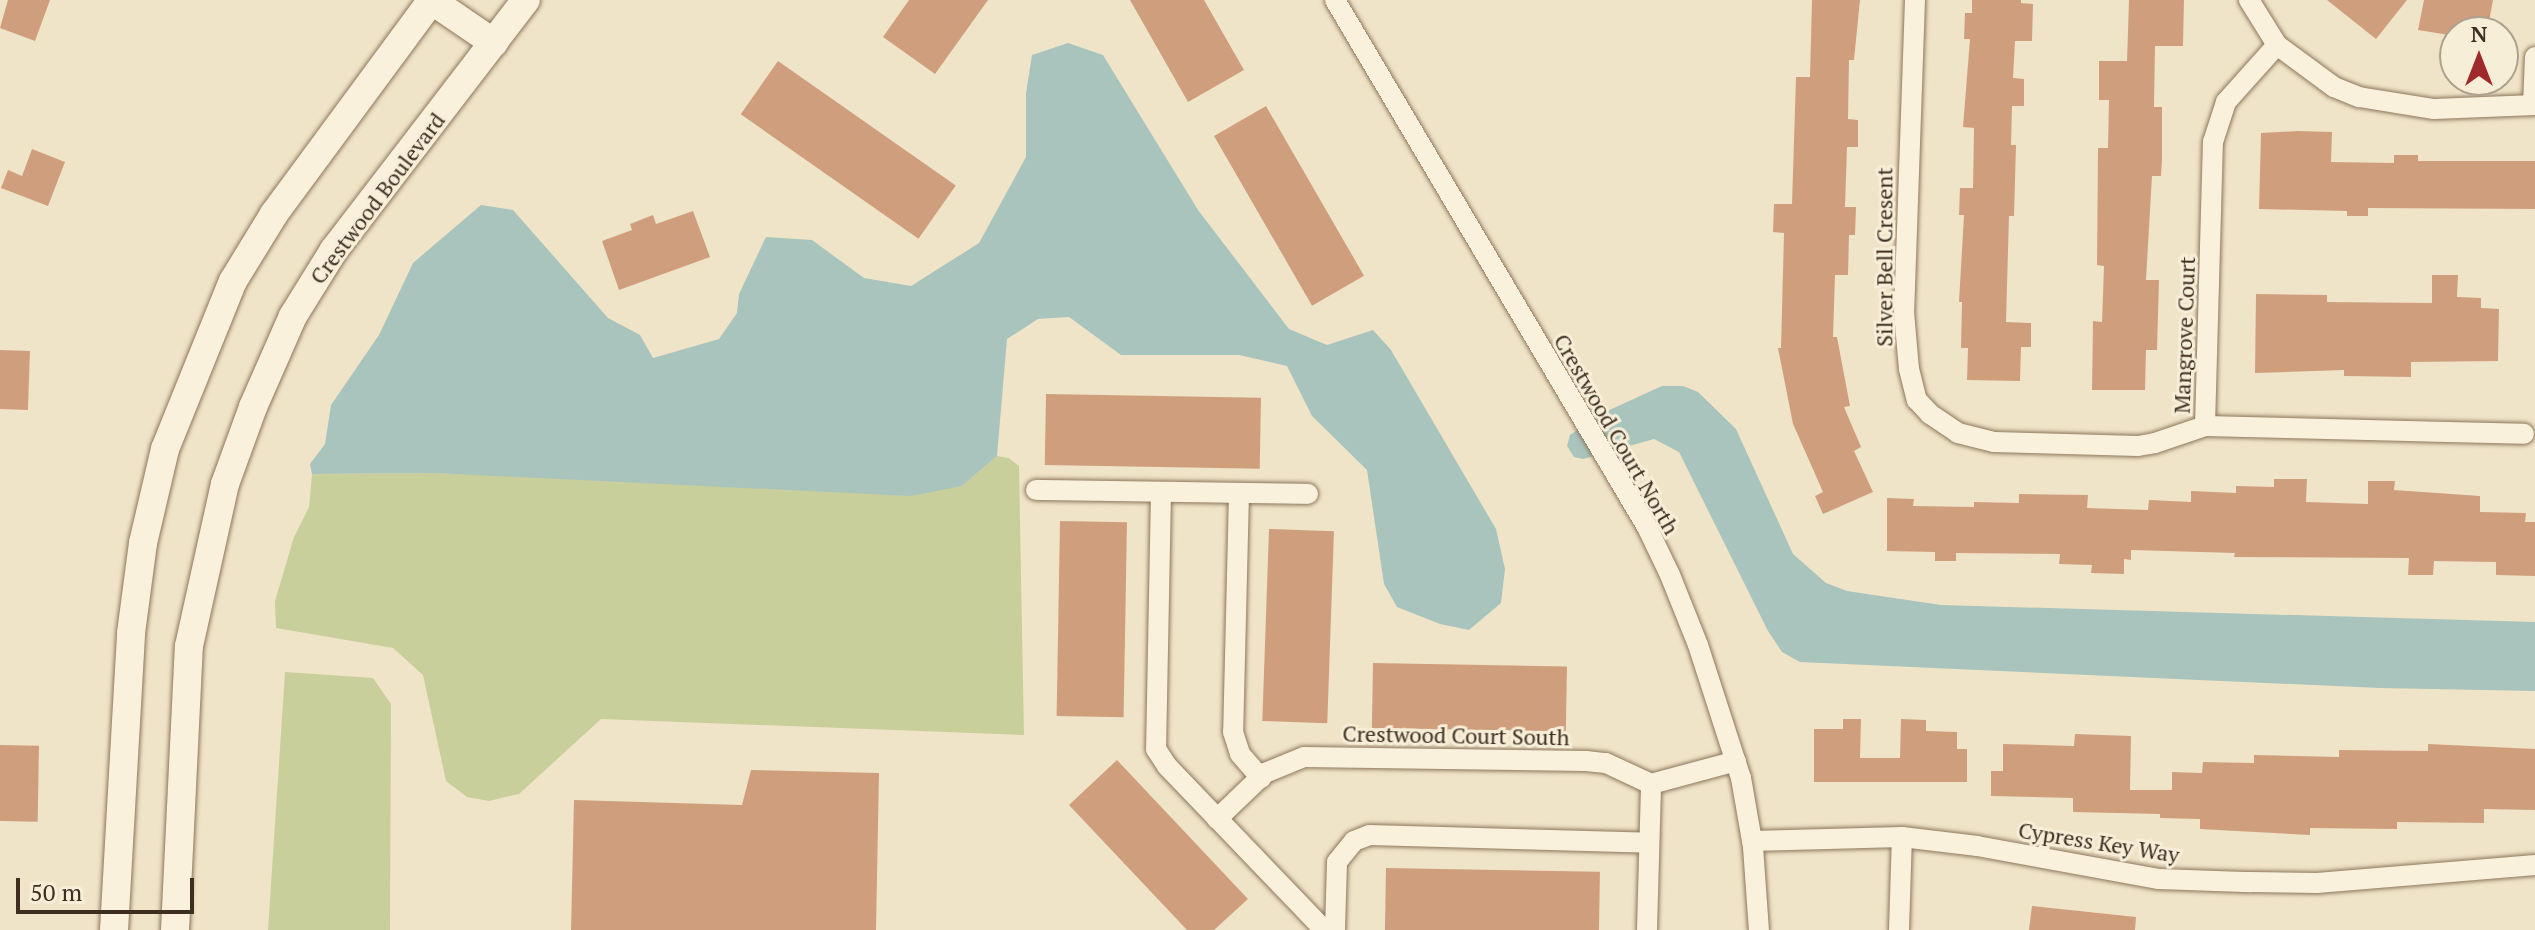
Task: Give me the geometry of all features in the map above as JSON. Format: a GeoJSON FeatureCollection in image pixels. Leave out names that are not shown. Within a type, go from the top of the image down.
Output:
{"type":"FeatureCollection","features":[{"type":"Feature","properties":{"kind":"main road"},"geometry":{"type":"LineString","coordinates":[[114,930],[131,633],[143,543],[165,449],[233,281],[274,214],[431,0],[494,43]]}},
{"type":"Feature","properties":{"kind":"main road","name":"Crestwood Boulevard"},"geometry":{"type":"LineString","coordinates":[[175,930],[189,646],[225,484],[293,316],[334,250],[526,0]]}},
{"type":"Feature","properties":{"kind":"street","name":"Crestwood Court North"},"geometry":{"type":"LineString","coordinates":[[1335,0],[1615,474],[1670,575],[1698,645],[1736,761],[1752,841],[1759,930]]}},
{"type":"Feature","properties":{"kind":"street","name":"Silver Bell Cresent"},"geometry":{"type":"LineString","coordinates":[[1915,0],[1904,312],[1909,369],[1917,400],[1958,433],[1994,442],[2138,446],[2205,426]]}},
{"type":"Feature","properties":{"kind":"street"},"geometry":{"type":"LineString","coordinates":[[2249,0],[2277,45],[2334,87],[2371,100],[2434,109],[2534,105],[2535,57]]}},
{"type":"Feature","properties":{"kind":"street","name":"Mangrove Court"},"geometry":{"type":"LineString","coordinates":[[2277,45],[2242,79],[2226,102],[2213,142],[2205,426],[2524,434]]}},
{"type":"Feature","properties":{"kind":"street"},"geometry":{"type":"LineString","coordinates":[[1036,490],[1308,494]]}},
{"type":"Feature","properties":{"kind":"street"},"geometry":{"type":"LineString","coordinates":[[1161,492],[1156,749],[1217,819],[1324,930]]}},
{"type":"Feature","properties":{"kind":"street"},"geometry":{"type":"LineString","coordinates":[[1239,493],[1233,732],[1240,754],[1261,778]]}},
{"type":"Feature","properties":{"kind":"street","name":"Crestwood Court South"},"geometry":{"type":"LineString","coordinates":[[1217,819],[1261,778],[1291,761],[1329,756],[1586,761],[1606,763],[1651,784]]}},
{"type":"Feature","properties":{"kind":"street"},"geometry":{"type":"LineString","coordinates":[[1647,930],[1651,784],[1736,761]]}},
{"type":"Feature","properties":{"kind":"street"},"geometry":{"type":"LineString","coordinates":[[1335,930],[1337,862],[1354,841],[1370,835],[1649,843]]}},
{"type":"Feature","properties":{"kind":"street"},"geometry":{"type":"LineString","coordinates":[[1899,930],[1902,837]]}},
{"type":"Feature","properties":{"kind":"street","name":"Cypress Key Way"},"geometry":{"type":"LineString","coordinates":[[1752,841],[1902,837],[1977,846],[2159,879],[2317,883],[2535,865]]}},
{"type":"Feature","properties":{"kind":"green space"},"geometry":{"type":"Polygon","coordinates":[[[997,456],[1009,458],[1019,466],[1024,735],[601,719],[519,794],[489,801],[467,797],[446,781],[423,675],[393,648],[276,628],[275,601],[294,537],[309,507],[312,474],[433,473],[962,486],[997,456]]]}},
{"type":"Feature","properties":{"kind":"green space"},"geometry":{"type":"Polygon","coordinates":[[[285,672],[373,678],[391,704],[390,930],[268,930],[285,672]]]}},
{"type":"Feature","properties":{"kind":"water"},"geometry":{"type":"Polygon","coordinates":[[[1068,43],[1103,55],[1198,210],[1289,329],[1327,345],[1373,330],[1391,350],[1496,529],[1505,569],[1501,603],[1469,630],[1440,624],[1397,607],[1384,584],[1367,470],[1312,416],[1287,366],[1239,355],[1121,355],[1069,317],[1038,319],[1007,339],[997,456],[962,486],[911,496],[433,473],[312,474],[310,464],[325,444],[331,405],[379,335],[413,263],[481,205],[513,210],[608,318],[640,335],[653,358],[719,339],[737,313],[739,294],[766,237],[812,240],[864,278],[911,286],[979,243],[1026,157],[1026,93],[1032,55],[1068,43]]]}},
{"type":"Feature","properties":{"kind":"water"},"geometry":{"type":"Polygon","coordinates":[[[1662,386],[1683,386],[1698,392],[1736,429],[1793,554],[1826,583],[1847,591],[1941,605],[2535,622],[2535,691],[2379,688],[1800,662],[1782,652],[1768,631],[1679,452],[1654,439],[1583,459],[1574,457],[1567,446],[1570,435],[1605,412],[1662,386]]]}},
{"type":"Feature","properties":{"kind":"building"},"geometry":{"type":"Polygon","coordinates":[[[8,0],[50,0],[35,41],[0,28],[8,0]]]}},
{"type":"Feature","properties":{"kind":"building"},"geometry":{"type":"Polygon","coordinates":[[[909,0],[988,0],[935,74],[883,37],[909,0]]]}},
{"type":"Feature","properties":{"kind":"building"},"geometry":{"type":"Polygon","coordinates":[[[1130,0],[1204,0],[1244,70],[1188,102],[1130,0]]]}},
{"type":"Feature","properties":{"kind":"building"},"geometry":{"type":"Polygon","coordinates":[[[1812,0],[1860,0],[1854,60],[1849,60],[1848,119],[1858,120],[1858,147],[1847,147],[1845,207],[1856,207],[1855,235],[1849,235],[1848,275],[1835,275],[1833,337],[1837,337],[1850,406],[1844,407],[1861,447],[1854,451],[1873,492],[1823,514],[1815,496],[1823,492],[1793,424],[1778,348],[1781,348],[1784,233],[1773,232],[1774,204],[1792,204],[1796,77],[1810,77],[1812,0]]]}},
{"type":"Feature","properties":{"kind":"building"},"geometry":{"type":"Polygon","coordinates":[[[1972,0],[2021,0],[2021,3],[2033,4],[2032,41],[2015,41],[2013,78],[2024,79],[2024,106],[2012,106],[2011,145],[2016,145],[2014,216],[2009,216],[2006,322],[2031,323],[2031,347],[2021,347],[2020,381],[1967,380],[1968,348],[1961,348],[1962,302],[1959,302],[1964,215],[1959,215],[1960,188],[1973,188],[1974,128],[1963,127],[1970,39],[1964,39],[1965,13],[1972,13],[1972,0]]]}},
{"type":"Feature","properties":{"kind":"building"},"geometry":{"type":"Polygon","coordinates":[[[2129,0],[2184,0],[2183,46],[2155,46],[2154,107],[2162,107],[2162,159],[2161,176],[2152,176],[2146,280],[2159,280],[2157,350],[2146,350],[2145,390],[2092,390],[2093,321],[2102,322],[2104,266],[2097,265],[2098,148],[2108,148],[2109,100],[2099,100],[2099,61],[2127,61],[2129,0]]]}},
{"type":"Feature","properties":{"kind":"building"},"geometry":{"type":"Polygon","coordinates":[[[2327,0],[2407,0],[2376,39],[2327,0]]]}},
{"type":"Feature","properties":{"kind":"building"},"geometry":{"type":"Polygon","coordinates":[[[2424,0],[2493,0],[2490,16],[2439,16],[2439,33],[2418,30],[2424,0]]]}},
{"type":"Feature","properties":{"kind":"building"},"geometry":{"type":"Polygon","coordinates":[[[778,61],[956,185],[918,239],[741,114],[778,61]]]}},
{"type":"Feature","properties":{"kind":"building"},"geometry":{"type":"Polygon","coordinates":[[[1266,106],[1364,276],[1312,306],[1214,136],[1266,106]]]}},
{"type":"Feature","properties":{"kind":"building"},"geometry":{"type":"Polygon","coordinates":[[[2332,132],[2331,162],[2394,163],[2394,155],[2418,155],[2418,161],[2535,161],[2535,209],[2368,208],[2368,216],[2347,216],[2347,211],[2259,209],[2261,133],[2332,132]]]}},
{"type":"Feature","properties":{"kind":"building"},"geometry":{"type":"Polygon","coordinates":[[[32,149],[65,162],[48,206],[1,188],[8,170],[22,176],[32,149]]]}},
{"type":"Feature","properties":{"kind":"building"},"geometry":{"type":"Polygon","coordinates":[[[693,211],[710,257],[619,290],[602,241],[632,230],[630,224],[653,215],[656,224],[693,211]]]}},
{"type":"Feature","properties":{"kind":"building"},"geometry":{"type":"Polygon","coordinates":[[[2432,275],[2458,275],[2457,297],[2481,298],[2481,308],[2499,309],[2498,361],[2411,362],[2411,377],[2344,376],[2344,370],[2255,373],[2256,294],[2327,295],[2327,302],[2432,303],[2432,275]]]}},
{"type":"Feature","properties":{"kind":"building"},"geometry":{"type":"Polygon","coordinates":[[[0,350],[30,351],[28,410],[0,409],[0,350]]]}},
{"type":"Feature","properties":{"kind":"building"},"geometry":{"type":"Polygon","coordinates":[[[1046,394],[1261,398],[1260,469],[1045,465],[1046,394]]]}},
{"type":"Feature","properties":{"kind":"building"},"geometry":{"type":"Polygon","coordinates":[[[2274,479],[2307,479],[2306,502],[2368,504],[2368,481],[2395,481],[2394,490],[2480,496],[2480,512],[2526,513],[2525,522],[2535,522],[2535,576],[2496,575],[2496,562],[2434,561],[2433,575],[2408,575],[2409,558],[2234,557],[2235,553],[2131,550],[2131,560],[2124,559],[2124,574],[2091,573],[2092,565],[2059,564],[2060,554],[1956,553],[1956,561],[1935,561],[1935,552],[1887,551],[1887,498],[1914,499],[1913,506],[1974,507],[1974,502],[2019,503],[2019,494],[2088,495],[2087,508],[2148,510],[2149,500],[2191,502],[2191,491],[2236,493],[2236,486],[2274,487],[2274,479]]]}},
{"type":"Feature","properties":{"kind":"building"},"geometry":{"type":"Polygon","coordinates":[[[1060,521],[1127,522],[1124,717],[1057,716],[1060,521]]]}},
{"type":"Feature","properties":{"kind":"building"},"geometry":{"type":"Polygon","coordinates":[[[1269,529],[1334,531],[1327,723],[1262,721],[1269,529]]]}},
{"type":"Feature","properties":{"kind":"building"},"geometry":{"type":"Polygon","coordinates":[[[1373,663],[1567,666],[1566,731],[1372,728],[1373,663]]]}},
{"type":"Feature","properties":{"kind":"building"},"geometry":{"type":"Polygon","coordinates":[[[1843,719],[1861,719],[1860,758],[1900,758],[1901,719],[1926,720],[1926,731],[1957,732],[1957,749],[1967,749],[1967,782],[1814,782],[1814,729],[1843,729],[1843,719]]]}},
{"type":"Feature","properties":{"kind":"building"},"geometry":{"type":"Polygon","coordinates":[[[2075,734],[2131,736],[2130,790],[2172,790],[2172,772],[2202,773],[2203,762],[2254,763],[2254,755],[2339,757],[2339,750],[2428,751],[2428,744],[2535,749],[2535,810],[2484,809],[2484,823],[2397,822],[2397,829],[2310,828],[2310,835],[2200,829],[2200,819],[2160,818],[2160,814],[2073,812],[2073,798],[1991,796],[1991,771],[2003,771],[2003,744],[2074,746],[2075,734]]]}},
{"type":"Feature","properties":{"kind":"building"},"geometry":{"type":"Polygon","coordinates":[[[0,745],[39,746],[38,822],[0,821],[0,745]]]}},
{"type":"Feature","properties":{"kind":"building"},"geometry":{"type":"Polygon","coordinates":[[[1117,760],[1248,899],[1214,930],[1187,930],[1069,805],[1117,760]]]}},
{"type":"Feature","properties":{"kind":"building"},"geometry":{"type":"Polygon","coordinates":[[[751,770],[879,773],[876,930],[571,930],[574,800],[742,805],[751,770]]]}},
{"type":"Feature","properties":{"kind":"building"},"geometry":{"type":"Polygon","coordinates":[[[1386,868],[1600,872],[1599,930],[1385,930],[1386,868]]]}},
{"type":"Feature","properties":{"kind":"building"},"geometry":{"type":"Polygon","coordinates":[[[2032,906],[2136,917],[2135,930],[2029,930],[2032,906]]]}}]}
